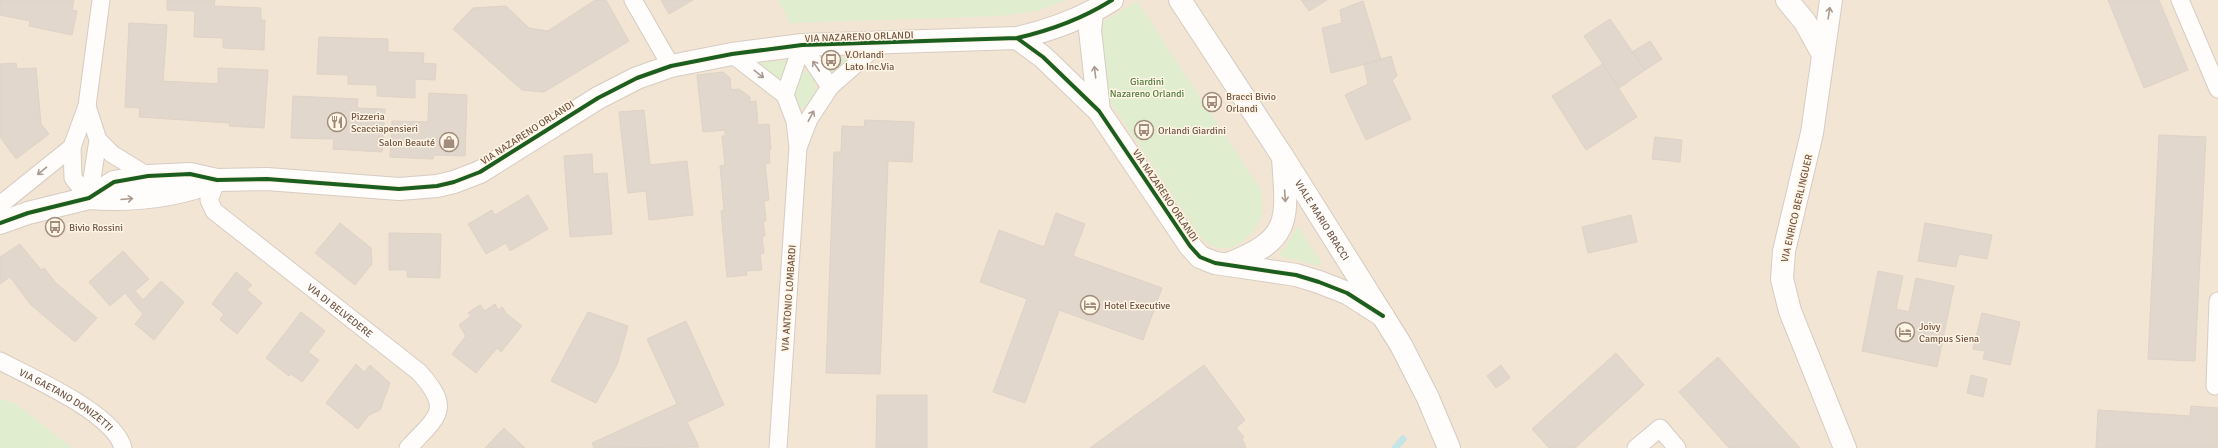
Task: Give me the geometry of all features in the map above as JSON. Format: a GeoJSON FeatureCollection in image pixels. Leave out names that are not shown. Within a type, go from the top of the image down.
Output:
{"type":"FeatureCollection","features":[{"type":"Feature","properties":{"kind":"street"},"geometry":{"type":"LineString","coordinates":[[89,198],[74,178],[72,146],[87,106],[101,0]]}},
{"type":"Feature","properties":{"kind":"street"},"geometry":{"type":"LineString","coordinates":[[633,0],[671,66]]}},
{"type":"Feature","properties":{"kind":"street"},"geometry":{"type":"LineString","coordinates":[[1092,13],[1112,0]]}},
{"type":"Feature","properties":{"kind":"street","name":"VIALE MARIO BRACCI"},"geometry":{"type":"LineString","coordinates":[[1180,0],[1283,157],[1383,316],[1415,372],[1449,448]]}},
{"type":"Feature","properties":{"kind":"street"},"geometry":{"type":"LineString","coordinates":[[1786,0],[1805,22],[1822,53]]}},
{"type":"Feature","properties":{"kind":"street"},"geometry":{"type":"LineString","coordinates":[[1804,0],[1805,22]]}},
{"type":"Feature","properties":{"kind":"street","name":"VIA ENRICO BERLINGUER"},"geometry":{"type":"LineString","coordinates":[[1831,0],[1822,53],[1809,152],[1784,251],[1782,279],[1790,311],[1844,448]]}},
{"type":"Feature","properties":{"kind":"street"},"geometry":{"type":"LineString","coordinates":[[2180,0],[2218,89]]}},
{"type":"Feature","properties":{"kind":"street","name":"VIA NAZARENO ORLANDI"},"geometry":{"type":"LineString","coordinates":[[89,198],[114,182],[148,176],[190,174],[217,180],[267,179],[399,189],[445,185],[470,176],[497,163],[598,98],[637,78],[671,66],[732,54],[802,45],[1017,38],[1058,27],[1092,13],[1090,30],[1099,111]]}},
{"type":"Feature","properties":{"kind":"street","name":"VIA NAZARENO ORLANDI"},"geometry":{"type":"LineString","coordinates":[[1017,38],[1043,57],[1099,111],[1194,252],[1207,261],[1296,275],[1320,282],[1347,293],[1383,316]]}},
{"type":"Feature","properties":{"kind":"street","name":"VIA ANTONIO LOMBARDI"},"geometry":{"type":"LineString","coordinates":[[798,147],[809,119],[830,87],[881,42]]}},
{"type":"Feature","properties":{"kind":"street"},"geometry":{"type":"LineString","coordinates":[[802,45],[830,87]]}},
{"type":"Feature","properties":{"kind":"street"},"geometry":{"type":"LineString","coordinates":[[732,54],[786,95],[802,45]]}},
{"type":"Feature","properties":{"kind":"street","name":"VIA ANTONIO LOMBARDI"},"geometry":{"type":"LineString","coordinates":[[778,448],[798,147],[794,121],[786,95]]}},
{"type":"Feature","properties":{"kind":"street"},"geometry":{"type":"LineString","coordinates":[[87,106],[98,140],[89,198]]}},
{"type":"Feature","properties":{"kind":"street"},"geometry":{"type":"LineString","coordinates":[[98,140],[112,154],[148,176]]}},
{"type":"Feature","properties":{"kind":"street"},"geometry":{"type":"LineString","coordinates":[[0,205],[72,146]]}},
{"type":"Feature","properties":{"kind":"street"},"geometry":{"type":"LineString","coordinates":[[1227,264],[1262,248],[1279,230],[1286,209],[1283,157]]}},
{"type":"Feature","properties":{"kind":"street","name":"VIA NAZARENO ORLANDI"},"geometry":{"type":"LineString","coordinates":[[0,223],[35,211],[89,198],[115,200],[172,195],[192,190],[217,180]]}},
{"type":"Feature","properties":{"kind":"street","name":"VIA DI BELVEDERE"},"geometry":{"type":"LineString","coordinates":[[217,180],[209,200],[214,211],[419,372],[430,384],[439,400],[438,414],[434,421],[408,448]]}},
{"type":"Feature","properties":{"kind":"street"},"geometry":{"type":"LineString","coordinates":[[2214,386],[2218,301]]}},
{"type":"Feature","properties":{"kind":"street","name":"VIA GAETANO DONIZETTI"},"geometry":{"type":"LineString","coordinates":[[0,361],[71,399],[100,417],[117,434],[123,448]]}},
{"type":"Feature","properties":{"kind":"street"},"geometry":{"type":"LineString","coordinates":[[1636,448],[1660,428],[1677,448]]}},
{"type":"Feature","properties":{"kind":"shaded area"},"geometry":{"type":"Polygon","coordinates":[[[0,0],[2218,0],[2218,448],[72,448],[15,403],[0,399],[0,0]]]}},
{"type":"Feature","properties":{"kind":"green space"},"geometry":{"type":"Polygon","coordinates":[[[778,0],[1066,0],[1037,11],[1000,16],[790,23],[778,0]]]}},
{"type":"Feature","properties":{"kind":"green space","name":"Giardini Nazareno Orlandi"},"geometry":{"type":"Polygon","coordinates":[[[1137,1],[1261,190],[1263,209],[1257,226],[1244,241],[1235,246],[1218,248],[1205,241],[1199,235],[1107,97],[1099,25],[1137,1]]]}},
{"type":"Feature","properties":{"kind":"green space"},"geometry":{"type":"Polygon","coordinates":[[[851,57],[832,74],[818,58],[851,57]]]}},
{"type":"Feature","properties":{"kind":"green space"},"geometry":{"type":"Polygon","coordinates":[[[790,60],[780,82],[756,63],[790,60]]]}},
{"type":"Feature","properties":{"kind":"green space"},"geometry":{"type":"Polygon","coordinates":[[[805,71],[809,72],[814,81],[815,94],[809,107],[802,108],[797,106],[794,95],[797,81],[805,71]]]}},
{"type":"Feature","properties":{"kind":"green space"},"geometry":{"type":"Polygon","coordinates":[[[1299,228],[1321,262],[1319,266],[1280,256],[1296,229],[1299,228]]]}},
{"type":"Feature","properties":{"kind":"green space"},"geometry":{"type":"Polygon","coordinates":[[[0,399],[15,403],[72,448],[0,448],[0,399]]]}},
{"type":"Feature","properties":{"kind":"building"},"geometry":{"type":"Polygon","coordinates":[[[0,0],[74,0],[72,10],[77,11],[72,35],[29,26],[30,21],[0,15],[0,0]]]}},
{"type":"Feature","properties":{"kind":"building"},"geometry":{"type":"Polygon","coordinates":[[[167,0],[215,0],[214,6],[261,8],[261,20],[265,20],[264,50],[223,48],[223,38],[194,37],[195,11],[167,10],[167,0]]]}},
{"type":"Feature","properties":{"kind":"building"},"geometry":{"type":"Polygon","coordinates":[[[595,0],[606,0],[629,41],[544,92],[522,90],[453,29],[473,8],[506,6],[529,28],[548,31],[595,0]]]}},
{"type":"Feature","properties":{"kind":"building"},"geometry":{"type":"Polygon","coordinates":[[[661,0],[693,0],[669,14],[661,0]]]}},
{"type":"Feature","properties":{"kind":"building"},"geometry":{"type":"Polygon","coordinates":[[[1301,0],[1327,0],[1309,11],[1301,0]]]}},
{"type":"Feature","properties":{"kind":"building"},"geometry":{"type":"Polygon","coordinates":[[[2108,0],[2159,0],[2188,70],[2144,88],[2108,0]]]}},
{"type":"Feature","properties":{"kind":"building"},"geometry":{"type":"Polygon","coordinates":[[[1363,1],[1381,60],[1331,73],[1322,28],[1342,23],[1340,10],[1363,1]]]}},
{"type":"Feature","properties":{"kind":"building"},"geometry":{"type":"Polygon","coordinates":[[[1610,19],[1645,70],[1619,88],[1584,36],[1610,19]]]}},
{"type":"Feature","properties":{"kind":"building"},"geometry":{"type":"Polygon","coordinates":[[[129,23],[167,25],[163,81],[218,84],[218,68],[268,70],[264,128],[229,126],[230,123],[139,117],[140,108],[125,107],[129,23]]]}},
{"type":"Feature","properties":{"kind":"building"},"geometry":{"type":"Polygon","coordinates":[[[319,37],[388,39],[388,52],[424,53],[423,63],[436,64],[435,80],[415,79],[415,98],[377,96],[377,85],[348,84],[348,75],[317,74],[319,37]]]}},
{"type":"Feature","properties":{"kind":"building"},"geometry":{"type":"Polygon","coordinates":[[[1650,41],[1662,59],[1645,70],[1632,52],[1650,41]]]}},
{"type":"Feature","properties":{"kind":"building"},"geometry":{"type":"Polygon","coordinates":[[[1391,56],[1397,76],[1392,80],[1411,119],[1366,140],[1345,95],[1368,84],[1364,64],[1391,56]]]}},
{"type":"Feature","properties":{"kind":"building"},"geometry":{"type":"Polygon","coordinates":[[[16,63],[17,69],[36,68],[41,124],[49,134],[16,159],[0,137],[0,64],[16,63]]]}},
{"type":"Feature","properties":{"kind":"building"},"geometry":{"type":"Polygon","coordinates":[[[1603,64],[1637,117],[1586,150],[1552,96],[1603,64]]]}},
{"type":"Feature","properties":{"kind":"building"},"geometry":{"type":"Polygon","coordinates":[[[723,72],[730,78],[731,90],[739,89],[750,97],[750,102],[756,101],[758,125],[769,124],[771,149],[769,149],[770,163],[765,164],[769,200],[764,201],[766,221],[763,221],[765,236],[762,236],[764,253],[760,254],[762,270],[746,271],[747,275],[727,277],[721,211],[724,210],[720,166],[725,165],[722,136],[725,136],[725,130],[703,132],[697,75],[723,72]]]}},
{"type":"Feature","properties":{"kind":"building"},"geometry":{"type":"Polygon","coordinates":[[[429,93],[467,95],[465,156],[434,155],[433,159],[390,157],[392,121],[428,122],[429,93]]]}},
{"type":"Feature","properties":{"kind":"building"},"geometry":{"type":"Polygon","coordinates":[[[293,96],[358,99],[357,108],[385,109],[382,152],[333,149],[334,139],[291,138],[293,96]]]}},
{"type":"Feature","properties":{"kind":"building"},"geometry":{"type":"Polygon","coordinates":[[[644,110],[650,165],[687,161],[693,215],[649,220],[646,191],[628,193],[619,112],[644,110]]]}},
{"type":"Feature","properties":{"kind":"building"},"geometry":{"type":"Polygon","coordinates":[[[865,120],[914,122],[912,162],[888,161],[880,374],[826,373],[834,152],[841,152],[842,126],[864,127],[865,120]]]}},
{"type":"Feature","properties":{"kind":"building"},"geometry":{"type":"Polygon","coordinates":[[[2159,135],[2206,137],[2195,361],[2148,359],[2159,135]]]}},
{"type":"Feature","properties":{"kind":"building"},"geometry":{"type":"Polygon","coordinates":[[[1655,137],[1682,140],[1680,162],[1652,159],[1655,137]]]}},
{"type":"Feature","properties":{"kind":"building"},"geometry":{"type":"Polygon","coordinates":[[[592,154],[593,174],[607,173],[612,234],[570,237],[564,156],[592,154]]]}},
{"type":"Feature","properties":{"kind":"building"},"geometry":{"type":"Polygon","coordinates":[[[528,195],[548,229],[510,251],[506,243],[486,254],[468,224],[492,210],[495,215],[528,195]]]}},
{"type":"Feature","properties":{"kind":"building","name":"Hotel Executive"},"geometry":{"type":"Polygon","coordinates":[[[1056,213],[1085,224],[1073,256],[1162,288],[1143,340],[1059,310],[1025,403],[993,392],[1027,299],[980,282],[999,230],[1044,247],[1056,213]]]}},
{"type":"Feature","properties":{"kind":"building"},"geometry":{"type":"Polygon","coordinates":[[[1631,215],[1637,242],[1588,253],[1582,227],[1631,215]]]}},
{"type":"Feature","properties":{"kind":"building"},"geometry":{"type":"Polygon","coordinates":[[[340,223],[371,248],[372,264],[355,285],[315,253],[340,223]]]}},
{"type":"Feature","properties":{"kind":"building"},"geometry":{"type":"Polygon","coordinates":[[[1925,223],[1992,235],[1987,259],[1959,254],[1956,267],[1918,261],[1925,223]]]}},
{"type":"Feature","properties":{"kind":"building"},"geometry":{"type":"Polygon","coordinates":[[[389,233],[441,234],[440,278],[407,277],[407,270],[389,270],[389,233]]]}},
{"type":"Feature","properties":{"kind":"building"},"geometry":{"type":"Polygon","coordinates":[[[20,244],[41,270],[44,268],[56,283],[97,318],[75,342],[31,305],[10,277],[0,284],[0,257],[20,244]]]}},
{"type":"Feature","properties":{"kind":"building"},"geometry":{"type":"Polygon","coordinates":[[[123,251],[149,279],[135,291],[143,300],[161,281],[184,302],[154,340],[135,324],[143,314],[125,293],[110,306],[89,282],[123,251]]]}},
{"type":"Feature","properties":{"kind":"building","name":"Joivy Campus Siena"},"geometry":{"type":"Polygon","coordinates":[[[1878,271],[1903,276],[1896,309],[1909,312],[1916,278],[1954,286],[1937,367],[1862,351],[1878,271]]]}},
{"type":"Feature","properties":{"kind":"building"},"geometry":{"type":"Polygon","coordinates":[[[236,272],[252,285],[247,290],[262,303],[237,334],[220,320],[224,314],[212,304],[236,272]]]}},
{"type":"Feature","properties":{"kind":"building"},"geometry":{"type":"Polygon","coordinates":[[[495,304],[498,310],[502,307],[506,313],[522,326],[501,352],[497,348],[476,373],[452,354],[466,336],[459,325],[471,316],[468,313],[480,305],[485,311],[495,304]]]}},
{"type":"Feature","properties":{"kind":"building"},"geometry":{"type":"Polygon","coordinates":[[[301,312],[325,331],[308,352],[319,360],[302,382],[291,374],[289,376],[266,358],[301,312]]]}},
{"type":"Feature","properties":{"kind":"building"},"geometry":{"type":"Polygon","coordinates":[[[588,312],[628,326],[617,365],[596,403],[551,381],[588,312]]]}},
{"type":"Feature","properties":{"kind":"building"},"geometry":{"type":"Polygon","coordinates":[[[1982,313],[2020,322],[2010,365],[1983,359],[1985,351],[1973,349],[1982,313]]]}},
{"type":"Feature","properties":{"kind":"building"},"geometry":{"type":"Polygon","coordinates":[[[686,321],[724,405],[687,422],[699,447],[594,448],[592,443],[677,404],[647,339],[686,321]]]}},
{"type":"Feature","properties":{"kind":"building"},"geometry":{"type":"Polygon","coordinates":[[[1616,353],[1644,385],[1575,448],[1549,448],[1532,429],[1616,353]]]}},
{"type":"Feature","properties":{"kind":"building"},"geometry":{"type":"Polygon","coordinates":[[[1718,357],[1800,448],[1729,448],[1679,392],[1718,357]]]}},
{"type":"Feature","properties":{"kind":"building"},"geometry":{"type":"Polygon","coordinates":[[[356,364],[364,372],[370,365],[390,383],[380,410],[369,415],[358,429],[326,403],[356,364]]]}},
{"type":"Feature","properties":{"kind":"building"},"geometry":{"type":"Polygon","coordinates":[[[1204,365],[1245,420],[1236,428],[1244,437],[1242,438],[1246,448],[1090,448],[1204,365]]]}},
{"type":"Feature","properties":{"kind":"building"},"geometry":{"type":"Polygon","coordinates":[[[1501,365],[1510,378],[1496,388],[1487,376],[1501,365]]]}},
{"type":"Feature","properties":{"kind":"building"},"geometry":{"type":"Polygon","coordinates":[[[1971,375],[1987,379],[1983,397],[1967,393],[1971,375]]]}},
{"type":"Feature","properties":{"kind":"building"},"geometry":{"type":"Polygon","coordinates":[[[877,395],[927,395],[927,448],[876,448],[877,395]]]}},
{"type":"Feature","properties":{"kind":"building"},"geometry":{"type":"Polygon","coordinates":[[[2191,406],[2218,408],[2218,448],[2096,448],[2098,410],[2190,416],[2191,406]]]}},
{"type":"Feature","properties":{"kind":"building"},"geometry":{"type":"Polygon","coordinates":[[[504,428],[525,448],[485,448],[504,428]]]}},
{"type":"Feature","properties":{"kind":"waterway"},"geometry":{"type":"LineString","coordinates":[[1395,448],[1403,439]]}},
{"type":"Feature","properties":{"kind":"cycle path"},"geometry":{"type":"LineString","coordinates":[[0,223],[28,213],[89,198],[114,182],[148,176],[190,174],[217,180],[267,179],[399,189],[437,186],[454,182],[480,172],[598,98],[637,78],[671,66],[732,54],[802,45],[1017,38],[1066,23],[1089,13],[1112,0]]}},
{"type":"Feature","properties":{"kind":"cycle path"},"geometry":{"type":"LineString","coordinates":[[1017,38],[1043,57],[1099,111],[1190,246],[1200,257],[1215,263],[1296,275],[1319,282],[1347,293],[1383,316]]}},
{"type":"Feature","properties":{"kind":"place","name":"V.Orlandi Lato Inc.Via"},"geometry":{"type":"Point","coordinates":[831,60]}},
{"type":"Feature","properties":{"kind":"place","name":"Bracci Bivio Orlandi"},"geometry":{"type":"Point","coordinates":[1212,102]}},
{"type":"Feature","properties":{"kind":"place","name":"Pizzeria Scacciapensieri"},"geometry":{"type":"Point","coordinates":[337,122]}},
{"type":"Feature","properties":{"kind":"place","name":"Orlandi Giardini"},"geometry":{"type":"Point","coordinates":[1144,130]}},
{"type":"Feature","properties":{"kind":"place","name":"Salon Beauté"},"geometry":{"type":"Point","coordinates":[449,142]}},
{"type":"Feature","properties":{"kind":"place","name":"Bivio Rossini"},"geometry":{"type":"Point","coordinates":[55,227]}},
{"type":"Feature","properties":{"kind":"place","name":"Hotel Executive"},"geometry":{"type":"Point","coordinates":[1090,305]}},
{"type":"Feature","properties":{"kind":"place","name":"Joivy Campus Siena"},"geometry":{"type":"Point","coordinates":[1905,332]}}]}
